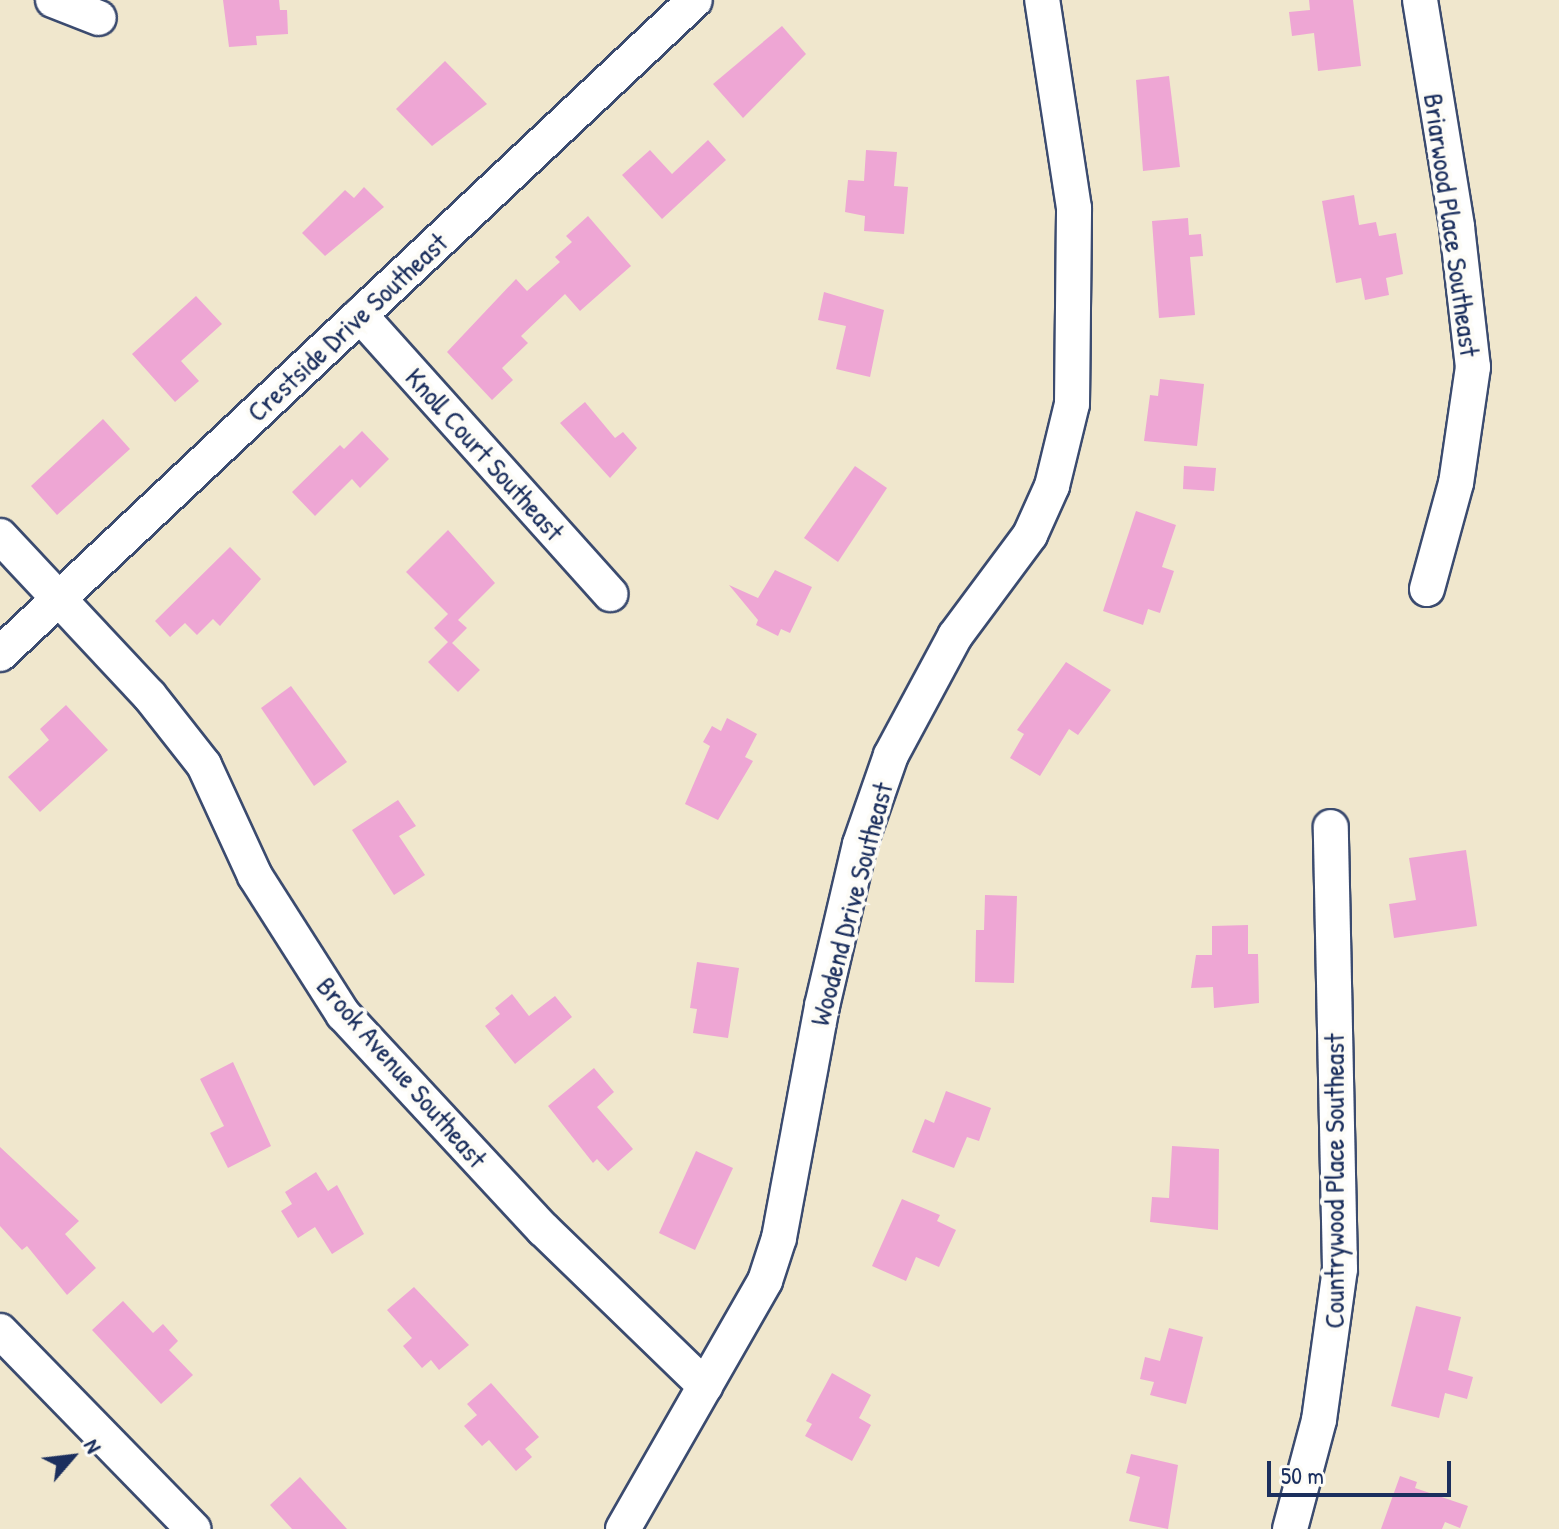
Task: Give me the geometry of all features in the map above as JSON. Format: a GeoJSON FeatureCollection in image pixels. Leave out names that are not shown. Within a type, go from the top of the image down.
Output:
{"type":"FeatureCollection","features":[{"type":"Feature","properties":{"kind":"street"},"geometry":{"type":"LineString","coordinates":[[53,0],[99,18]]}},
{"type":"Feature","properties":{"kind":"street","name":"Crestside Drive Southeast"},"geometry":{"type":"LineString","coordinates":[[0,654],[695,0]]}},
{"type":"Feature","properties":{"kind":"street","name":"Woodend Drive Southeast"},"geometry":{"type":"LineString","coordinates":[[623,1529],[765,1281],[779,1238],[829,977],[860,844],[891,755],[955,636],[1030,535],[1052,486],[1072,404],[1074,208],[1042,0]]}},
{"type":"Feature","properties":{"kind":"street","name":"Briarwood Place Southeast"},"geometry":{"type":"LineString","coordinates":[[1420,0],[1457,227],[1473,367],[1456,483],[1427,589]]}},
{"type":"Feature","properties":{"kind":"street","name":"Knoll Court Southeast"},"geometry":{"type":"LineString","coordinates":[[360,315],[610,594]]}},
{"type":"Feature","properties":{"kind":"street","name":"Brook Avenue Southeast"},"geometry":{"type":"LineString","coordinates":[[0,536],[149,695],[204,765],[255,876],[343,1014],[543,1229],[705,1386]]}},
{"type":"Feature","properties":{"kind":"street","name":"Countrywood Place Southeast"},"geometry":{"type":"LineString","coordinates":[[1290,1529],[1319,1420],[1340,1269],[1331,827]]}},
{"type":"Feature","properties":{"kind":"street"},"geometry":{"type":"LineString","coordinates":[[0,1331],[193,1529]]}},
{"type":"Feature","properties":{"kind":"building"},"geometry":{"type":"Polygon","coordinates":[[[223,0],[279,0],[280,10],[287,10],[288,34],[256,36],[257,45],[229,47],[223,0]]]}},
{"type":"Feature","properties":{"kind":"building"},"geometry":{"type":"Polygon","coordinates":[[[1309,0],[1353,0],[1361,66],[1318,71],[1314,33],[1292,36],[1289,12],[1310,10],[1309,0]]]}},
{"type":"Feature","properties":{"kind":"building"},"geometry":{"type":"Polygon","coordinates":[[[782,26],[806,54],[743,118],[713,84],[782,26]]]}},
{"type":"Feature","properties":{"kind":"building"},"geometry":{"type":"Polygon","coordinates":[[[445,61],[487,104],[432,146],[396,109],[445,61]]]}},
{"type":"Feature","properties":{"kind":"building"},"geometry":{"type":"Polygon","coordinates":[[[1169,76],[1180,167],[1143,171],[1136,80],[1169,76]]]}},
{"type":"Feature","properties":{"kind":"building"},"geometry":{"type":"Polygon","coordinates":[[[708,140],[726,160],[662,219],[622,175],[650,150],[672,174],[708,140]]]}},
{"type":"Feature","properties":{"kind":"building"},"geometry":{"type":"Polygon","coordinates":[[[866,150],[897,152],[894,186],[908,187],[904,234],[864,231],[865,216],[845,212],[848,180],[864,181],[866,150]]]}},
{"type":"Feature","properties":{"kind":"building"},"geometry":{"type":"Polygon","coordinates":[[[364,187],[384,207],[325,256],[302,233],[345,190],[354,198],[364,187]]]}},
{"type":"Feature","properties":{"kind":"building"},"geometry":{"type":"Polygon","coordinates":[[[1354,195],[1359,225],[1376,222],[1379,236],[1396,233],[1403,274],[1386,278],[1389,295],[1365,300],[1361,278],[1336,283],[1322,201],[1354,195]]]}},
{"type":"Feature","properties":{"kind":"building"},"geometry":{"type":"Polygon","coordinates":[[[588,216],[631,266],[580,311],[565,294],[521,336],[528,343],[502,368],[513,380],[492,400],[447,352],[516,279],[527,291],[560,262],[555,257],[572,242],[566,236],[588,216]]]}},
{"type":"Feature","properties":{"kind":"building"},"geometry":{"type":"Polygon","coordinates":[[[1188,218],[1189,235],[1201,234],[1203,256],[1190,257],[1195,315],[1159,318],[1152,221],[1188,218]]]}},
{"type":"Feature","properties":{"kind":"building"},"geometry":{"type":"Polygon","coordinates":[[[824,292],[884,310],[870,377],[836,369],[846,326],[818,320],[824,292]]]}},
{"type":"Feature","properties":{"kind":"building"},"geometry":{"type":"Polygon","coordinates":[[[196,296],[222,324],[181,361],[199,381],[175,402],[132,354],[196,296]]]}},
{"type":"Feature","properties":{"kind":"building"},"geometry":{"type":"Polygon","coordinates":[[[1160,379],[1204,384],[1197,446],[1144,441],[1150,395],[1158,396],[1160,379]]]}},
{"type":"Feature","properties":{"kind":"building"},"geometry":{"type":"Polygon","coordinates":[[[585,402],[615,438],[623,432],[637,448],[610,478],[560,423],[585,402]]]}},
{"type":"Feature","properties":{"kind":"building"},"geometry":{"type":"Polygon","coordinates":[[[103,419],[130,449],[57,515],[31,486],[103,419]]]}},
{"type":"Feature","properties":{"kind":"building"},"geometry":{"type":"Polygon","coordinates":[[[362,431],[389,459],[360,488],[352,479],[315,516],[292,492],[340,445],[344,449],[362,431]]]}},
{"type":"Feature","properties":{"kind":"building"},"geometry":{"type":"Polygon","coordinates":[[[855,466],[887,488],[838,562],[804,538],[855,466]]]}},
{"type":"Feature","properties":{"kind":"building"},"geometry":{"type":"Polygon","coordinates":[[[1184,466],[1216,468],[1214,491],[1183,489],[1184,466]]]}},
{"type":"Feature","properties":{"kind":"building"},"geometry":{"type":"Polygon","coordinates":[[[1136,511],[1176,525],[1162,567],[1174,571],[1160,613],[1148,609],[1143,625],[1103,611],[1136,511]]]}},
{"type":"Feature","properties":{"kind":"building"},"geometry":{"type":"Polygon","coordinates":[[[448,530],[495,583],[458,620],[467,628],[452,643],[480,670],[458,692],[428,662],[448,642],[434,628],[448,614],[406,572],[448,530]]]}},
{"type":"Feature","properties":{"kind":"building"},"geometry":{"type":"Polygon","coordinates":[[[230,547],[261,579],[220,626],[213,619],[197,635],[185,623],[170,637],[155,621],[230,547]]]}},
{"type":"Feature","properties":{"kind":"building"},"geometry":{"type":"Polygon","coordinates":[[[775,570],[812,587],[790,633],[781,629],[778,636],[756,625],[758,620],[729,585],[758,598],[775,570]]]}},
{"type":"Feature","properties":{"kind":"building"},"geometry":{"type":"Polygon","coordinates":[[[1066,662],[1111,690],[1078,735],[1069,729],[1040,776],[1010,758],[1024,734],[1017,730],[1066,662]]]}},
{"type":"Feature","properties":{"kind":"building"},"geometry":{"type":"Polygon","coordinates":[[[291,686],[347,762],[314,786],[261,708],[291,686]]]}},
{"type":"Feature","properties":{"kind":"building"},"geometry":{"type":"Polygon","coordinates":[[[66,705],[108,750],[40,812],[8,777],[49,740],[40,729],[66,705]]]}},
{"type":"Feature","properties":{"kind":"building"},"geometry":{"type":"Polygon","coordinates":[[[727,718],[757,734],[745,757],[753,761],[718,820],[685,804],[710,746],[703,742],[712,726],[721,731],[727,718]]]}},
{"type":"Feature","properties":{"kind":"building"},"geometry":{"type":"Polygon","coordinates":[[[398,800],[416,826],[399,836],[425,875],[394,895],[352,830],[398,800]]]}},
{"type":"Feature","properties":{"kind":"building"},"geometry":{"type":"Polygon","coordinates":[[[1466,850],[1477,926],[1394,938],[1389,904],[1416,900],[1409,858],[1466,850]]]}},
{"type":"Feature","properties":{"kind":"building"},"geometry":{"type":"Polygon","coordinates":[[[985,895],[1017,896],[1014,983],[975,982],[976,930],[984,930],[985,895]]]}},
{"type":"Feature","properties":{"kind":"building"},"geometry":{"type":"Polygon","coordinates":[[[1248,925],[1248,954],[1258,954],[1259,1003],[1214,1008],[1213,987],[1191,988],[1196,955],[1212,955],[1212,926],[1248,925]]]}},
{"type":"Feature","properties":{"kind":"building"},"geometry":{"type":"Polygon","coordinates":[[[697,962],[739,968],[728,1038],[693,1033],[697,1009],[690,1008],[697,962]]]}},
{"type":"Feature","properties":{"kind":"building"},"geometry":{"type":"Polygon","coordinates":[[[512,994],[529,1016],[555,996],[572,1017],[515,1064],[485,1026],[500,1014],[495,1008],[512,994]]]}},
{"type":"Feature","properties":{"kind":"building"},"geometry":{"type":"Polygon","coordinates":[[[233,1062],[271,1146],[228,1168],[210,1133],[224,1126],[200,1079],[233,1062]]]}},
{"type":"Feature","properties":{"kind":"building"},"geometry":{"type":"Polygon","coordinates":[[[594,1068],[614,1092],[597,1107],[633,1149],[608,1171],[597,1159],[593,1163],[548,1106],[594,1068]]]}},
{"type":"Feature","properties":{"kind":"building"},"geometry":{"type":"Polygon","coordinates":[[[946,1091],[991,1108],[979,1141],[967,1137],[954,1168],[912,1152],[925,1119],[934,1123],[946,1091]]]}},
{"type":"Feature","properties":{"kind":"building"},"geometry":{"type":"Polygon","coordinates":[[[1172,1146],[1219,1149],[1218,1230],[1150,1222],[1152,1197],[1169,1198],[1172,1146]]]}},
{"type":"Feature","properties":{"kind":"building"},"geometry":{"type":"Polygon","coordinates":[[[0,1147],[79,1221],[65,1234],[96,1268],[67,1295],[27,1246],[22,1250],[0,1226],[0,1147]]]}},
{"type":"Feature","properties":{"kind":"building"},"geometry":{"type":"Polygon","coordinates":[[[696,1151],[733,1168],[695,1250],[659,1233],[696,1151]]]}},
{"type":"Feature","properties":{"kind":"building"},"geometry":{"type":"Polygon","coordinates":[[[316,1172],[328,1191],[337,1185],[364,1234],[332,1254],[315,1227],[298,1238],[281,1211],[292,1204],[285,1192],[316,1172]]]}},
{"type":"Feature","properties":{"kind":"building"},"geometry":{"type":"Polygon","coordinates":[[[902,1199],[940,1215],[937,1221],[956,1230],[939,1267],[916,1257],[906,1281],[872,1266],[902,1199]]]}},
{"type":"Feature","properties":{"kind":"building"},"geometry":{"type":"Polygon","coordinates":[[[414,1287],[469,1345],[439,1370],[431,1360],[422,1368],[403,1346],[412,1338],[387,1310],[414,1287]]]}},
{"type":"Feature","properties":{"kind":"building"},"geometry":{"type":"Polygon","coordinates":[[[123,1301],[153,1333],[163,1324],[178,1341],[169,1350],[193,1375],[161,1404],[92,1330],[123,1301]]]}},
{"type":"Feature","properties":{"kind":"building"},"geometry":{"type":"Polygon","coordinates":[[[1416,1306],[1461,1317],[1448,1370],[1473,1377],[1467,1399],[1445,1393],[1439,1418],[1391,1406],[1416,1306]]]}},
{"type":"Feature","properties":{"kind":"building"},"geometry":{"type":"Polygon","coordinates":[[[1169,1328],[1203,1337],[1186,1404],[1150,1395],[1154,1382],[1140,1379],[1145,1357],[1160,1361],[1169,1328]]]}},
{"type":"Feature","properties":{"kind":"building"},"geometry":{"type":"Polygon","coordinates":[[[832,1373],[871,1395],[859,1418],[871,1425],[852,1461],[805,1436],[812,1424],[806,1421],[832,1373]]]}},
{"type":"Feature","properties":{"kind":"building"},"geometry":{"type":"Polygon","coordinates":[[[491,1383],[539,1437],[525,1449],[532,1457],[516,1471],[489,1440],[482,1446],[464,1426],[477,1415],[467,1404],[491,1383]]]}},
{"type":"Feature","properties":{"kind":"building"},"geometry":{"type":"Polygon","coordinates":[[[1131,1454],[1178,1465],[1168,1529],[1129,1521],[1140,1477],[1126,1473],[1131,1454]]]}},
{"type":"Feature","properties":{"kind":"building"},"geometry":{"type":"Polygon","coordinates":[[[1400,1476],[1417,1482],[1415,1488],[1468,1506],[1460,1528],[1445,1522],[1442,1529],[1381,1529],[1400,1476]]]}},
{"type":"Feature","properties":{"kind":"building"},"geometry":{"type":"Polygon","coordinates":[[[300,1477],[347,1529],[292,1529],[270,1505],[300,1477]]]}}]}
